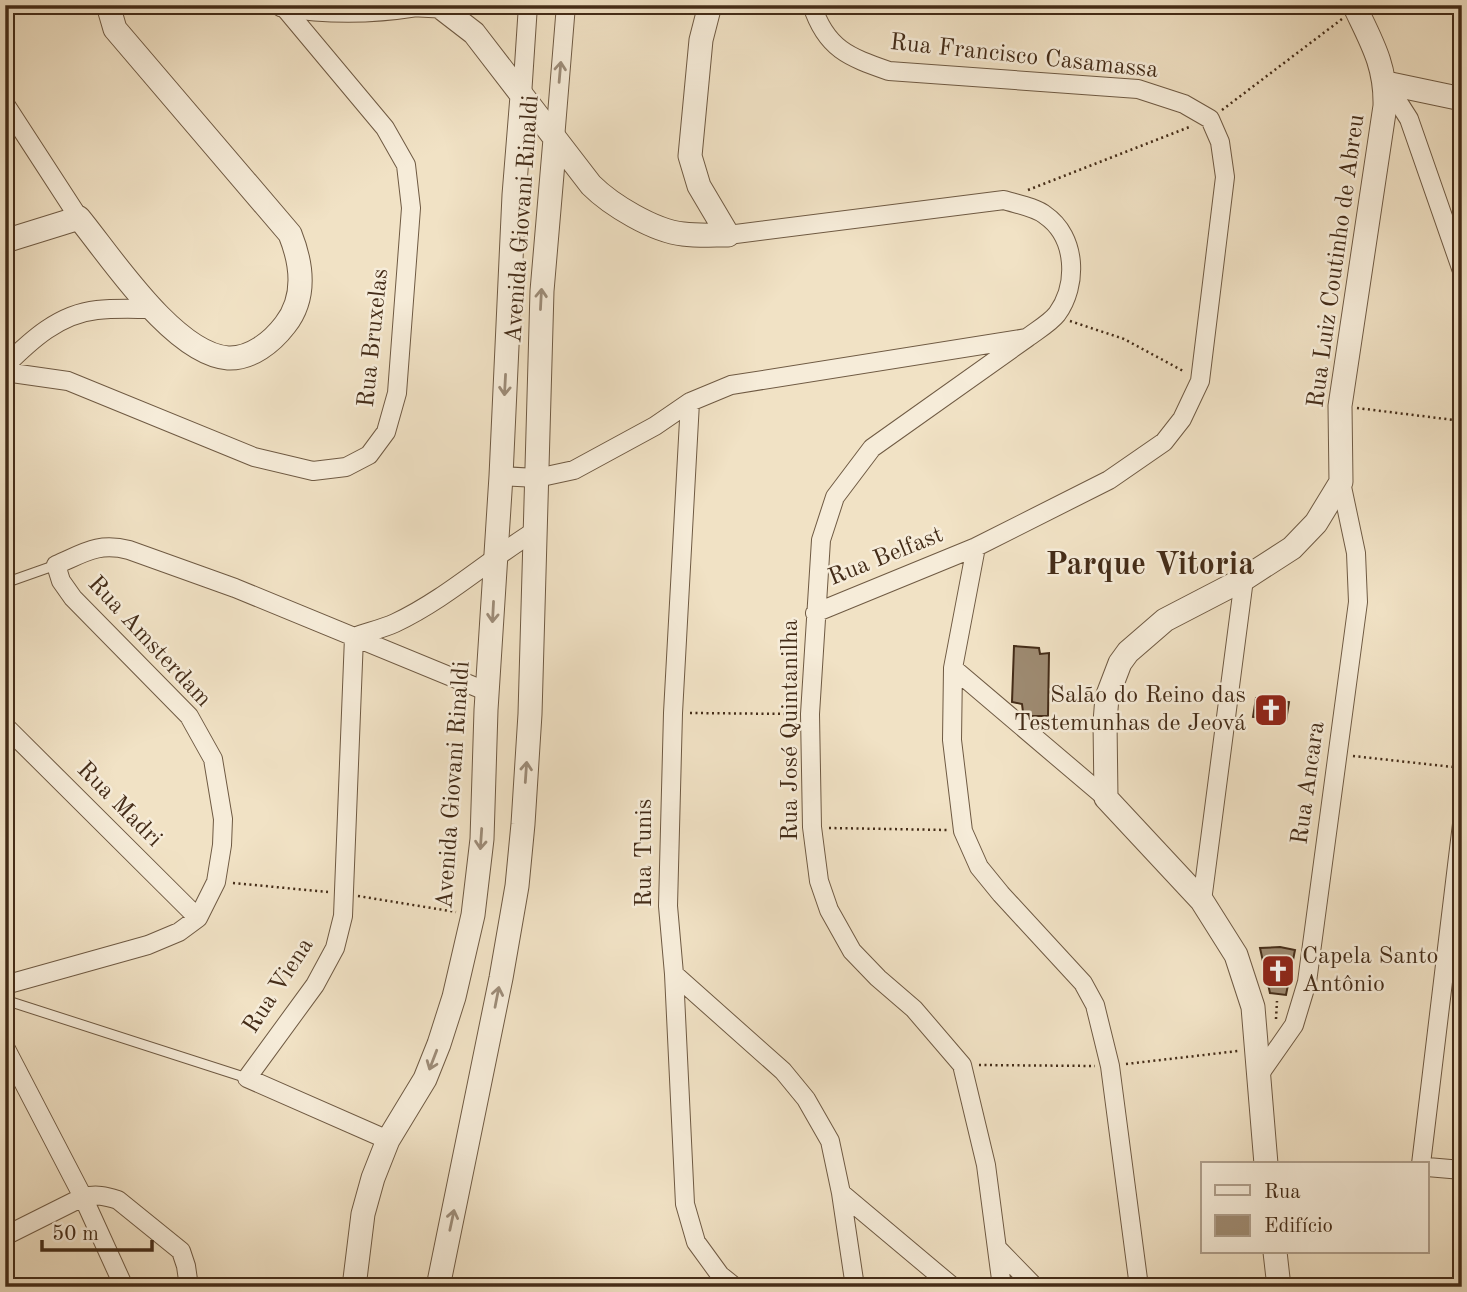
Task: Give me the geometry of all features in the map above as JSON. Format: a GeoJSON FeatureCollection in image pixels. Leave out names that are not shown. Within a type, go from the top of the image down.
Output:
{"type":"FeatureCollection","features":[{"type":"Feature","properties":{"kind":"street"},"geometry":{"type":"LineString","coordinates":[[5,104],[79,218],[152,309],[171,327],[202,350],[227,358],[248,355],[276,337],[290,318],[302,285],[299,256],[290,234],[115,29],[108,5]]}},
{"type":"Feature","properties":{"kind":"street"},"geometry":{"type":"LineString","coordinates":[[282,6],[384,10],[416,5],[439,6],[474,33],[555,139]]}},
{"type":"Feature","properties":{"kind":"street","name":"Avenida Giovani Rinaldi"},"geometry":{"type":"LineString","coordinates":[[354,1287],[363,1214],[373,1178],[388,1140],[425,1079],[439,1044],[454,997],[473,915],[482,839],[514,195],[528,5]]}},
{"type":"Feature","properties":{"kind":"street","name":"Avenida Giovani Rinaldi"},"geometry":{"type":"LineString","coordinates":[[438,1287],[517,886],[530,714],[542,291],[562,164],[555,139],[566,5]]}},
{"type":"Feature","properties":{"kind":"street"},"geometry":{"type":"LineString","coordinates":[[710,5],[701,40],[690,156],[699,186],[728,235]]}},
{"type":"Feature","properties":{"kind":"street","name":"Rua Francisco Casamassa"},"geometry":{"type":"LineString","coordinates":[[812,5],[827,38],[852,58],[889,71],[1138,89],[1164,95],[1210,119]]}},
{"type":"Feature","properties":{"kind":"street","name":"Rua Bruxelas"},"geometry":{"type":"LineString","coordinates":[[5,369],[68,381],[146,415],[265,460],[313,471],[346,467],[369,455],[386,432],[397,393],[411,208],[406,165],[385,128],[282,6]]}},
{"type":"Feature","properties":{"kind":"street","name":"Rua Luiz Coutinho de Abreu"},"geometry":{"type":"LineString","coordinates":[[1341,482],[1340,406],[1385,106],[1386,83],[1372,40],[1355,7]]}},
{"type":"Feature","properties":{"kind":"street"},"geometry":{"type":"LineString","coordinates":[[1386,83],[1462,99]]}},
{"type":"Feature","properties":{"kind":"street"},"geometry":{"type":"LineString","coordinates":[[1386,83],[1409,119],[1462,271]]}},
{"type":"Feature","properties":{"kind":"street"},"geometry":{"type":"LineString","coordinates":[[1139,1287],[1110,1066],[1099,1015],[1083,983],[979,867],[962,831],[952,740],[953,667],[976,547],[1110,480],[1164,442],[1182,419],[1200,381],[1225,177],[1220,142],[1210,119]]}},
{"type":"Feature","properties":{"kind":"street"},"geometry":{"type":"LineString","coordinates":[[562,164],[602,196],[652,224],[681,234],[728,235],[1004,200],[1045,214],[1064,236],[1073,274],[1068,296],[1055,316]]}},
{"type":"Feature","properties":{"kind":"street"},"geometry":{"type":"LineString","coordinates":[[5,241],[79,218]]}},
{"type":"Feature","properties":{"kind":"street"},"geometry":{"type":"LineString","coordinates":[[5,369],[25,345],[58,321],[95,310],[152,309]]}},
{"type":"Feature","properties":{"kind":"street","name":"Rua José Quintanilha"},"geometry":{"type":"LineString","coordinates":[[1002,1287],[986,1165],[962,1065],[915,1009],[878,978],[852,951],[830,910],[819,881],[812,827],[810,714],[815,612],[821,540],[835,497],[872,448],[1055,316]]}},
{"type":"Feature","properties":{"kind":"street"},"geometry":{"type":"LineString","coordinates":[[501,476],[537,478],[574,470],[655,426],[690,402],[731,385],[1027,338]]}},
{"type":"Feature","properties":{"kind":"street","name":"Rua Tunis"},"geometry":{"type":"LineString","coordinates":[[690,402],[673,713],[668,906],[674,974],[685,1204],[696,1242],[720,1275],[735,1287]]}},
{"type":"Feature","properties":{"kind":"street"},"geometry":{"type":"LineString","coordinates":[[1106,798],[1107,697],[1120,663],[1128,652],[1165,620],[1244,579],[1292,548],[1316,523],[1341,482]]}},
{"type":"Feature","properties":{"kind":"street","name":"Rua Ancara"},"geometry":{"type":"LineString","coordinates":[[1257,1078],[1294,1024],[1307,982],[1358,603],[1356,553],[1341,482]]}},
{"type":"Feature","properties":{"kind":"street"},"geometry":{"type":"LineString","coordinates":[[354,637],[395,623],[428,604],[450,591],[496,555],[535,531]]}},
{"type":"Feature","properties":{"kind":"street","name":"Rua Amsterdam"},"geometry":{"type":"LineString","coordinates":[[198,918],[216,882],[222,845],[223,820],[213,759],[189,716],[73,598],[61,581],[56,565],[96,548],[111,545],[129,550],[235,588],[488,692]]}},
{"type":"Feature","properties":{"kind":"street","name":"Rua Belfast"},"geometry":{"type":"LineString","coordinates":[[815,612],[976,547]]}},
{"type":"Feature","properties":{"kind":"street"},"geometry":{"type":"LineString","coordinates":[[1202,901],[1244,579]]}},
{"type":"Feature","properties":{"kind":"street","name":"Rua Viena"},"geometry":{"type":"LineString","coordinates":[[247,1078],[314,985],[335,948],[343,916],[354,637]]}},
{"type":"Feature","properties":{"kind":"street"},"geometry":{"type":"LineString","coordinates":[[953,667],[1106,798],[1202,901],[1236,955],[1253,1007],[1266,1162]]}},
{"type":"Feature","properties":{"kind":"street","name":"Rua Madri"},"geometry":{"type":"LineString","coordinates":[[5,726],[198,918]]}},
{"type":"Feature","properties":{"kind":"street"},"geometry":{"type":"LineString","coordinates":[[1420,1162],[1462,824]]}},
{"type":"Feature","properties":{"kind":"street"},"geometry":{"type":"LineString","coordinates":[[5,985],[148,945],[179,932],[198,918]]}},
{"type":"Feature","properties":{"kind":"street"},"geometry":{"type":"LineString","coordinates":[[674,974],[783,1071],[806,1099],[830,1141],[855,1287]]}},
{"type":"Feature","properties":{"kind":"street"},"geometry":{"type":"LineString","coordinates":[[5,1047],[83,1197],[124,1287]]}},
{"type":"Feature","properties":{"kind":"street"},"geometry":{"type":"LineString","coordinates":[[247,1078],[388,1140]]}},
{"type":"Feature","properties":{"kind":"street"},"geometry":{"type":"LineString","coordinates":[[1428,1167],[1462,1170]]}},
{"type":"Feature","properties":{"kind":"street"},"geometry":{"type":"LineString","coordinates":[[5,1236],[83,1197],[96,1194],[118,1200],[181,1251],[189,1287]]}},
{"type":"Feature","properties":{"kind":"street"},"geometry":{"type":"LineString","coordinates":[[841,1194],[953,1287]]}},
{"type":"Feature","properties":{"kind":"street"},"geometry":{"type":"LineString","coordinates":[[999,1250],[1035,1287]]}},
{"type":"Feature","properties":{"kind":"street"},"geometry":{"type":"LineString","coordinates":[[1279,1287],[1280,1256]]}},
{"type":"Feature","properties":{"kind":"lane"},"geometry":{"type":"LineString","coordinates":[[5,583],[56,565]]}},
{"type":"Feature","properties":{"kind":"lane"},"geometry":{"type":"LineString","coordinates":[[5,1000],[247,1078]]}},
{"type":"Feature","properties":{"kind":"path"},"geometry":{"type":"LineString","coordinates":[[1004,200],[1210,119],[1355,7]]}},
{"type":"Feature","properties":{"kind":"path"},"geometry":{"type":"LineString","coordinates":[[1055,316],[1124,339],[1200,381]]}},
{"type":"Feature","properties":{"kind":"path"},"geometry":{"type":"LineString","coordinates":[[1340,406],[1462,421]]}},
{"type":"Feature","properties":{"kind":"path"},"geometry":{"type":"LineString","coordinates":[[673,713],[810,714]]}},
{"type":"Feature","properties":{"kind":"path"},"geometry":{"type":"LineString","coordinates":[[1337,754],[1462,768]]}},
{"type":"Feature","properties":{"kind":"path"},"geometry":{"type":"LineString","coordinates":[[812,827],[962,831]]}},
{"type":"Feature","properties":{"kind":"path"},"geometry":{"type":"LineString","coordinates":[[1276,1019],[1277,1001]]}},
{"type":"Feature","properties":{"kind":"path"},"geometry":{"type":"LineString","coordinates":[[962,1065],[1110,1066],[1257,1049]]}},
{"type":"Feature","properties":{"kind":"building"},"geometry":{"type":"Polygon","coordinates":[[[1014,646],[1039,648],[1040,654],[1049,653],[1048,716],[1027,716],[1023,712],[1022,704],[1012,702],[1014,646]]]}},
{"type":"Feature","properties":{"kind":"building","name":"Salão do Reino das Testemunhas de Jeová"},"geometry":{"type":"Polygon","coordinates":[[[1256,698],[1289,702],[1286,721],[1253,717],[1256,698]]]}},
{"type":"Feature","properties":{"kind":"building","name":"Capela Santo Antônio"},"geometry":{"type":"Polygon","coordinates":[[[1280,947],[1295,950],[1286,995],[1270,993],[1260,948],[1280,947]]]}},
{"type":"Feature","properties":{"kind":"place","name":"Salão do Reino das Testemunhas de Jeová"},"geometry":{"type":"Point","coordinates":[1271,710]}},
{"type":"Feature","properties":{"kind":"place","name":"Capela Santo Antônio"},"geometry":{"type":"Point","coordinates":[1278,971]}},
{"type":"Feature","properties":{"kind":"district","name":"Parque Vitoria"},"geometry":{"type":"Point","coordinates":[1150,566]}}]}
